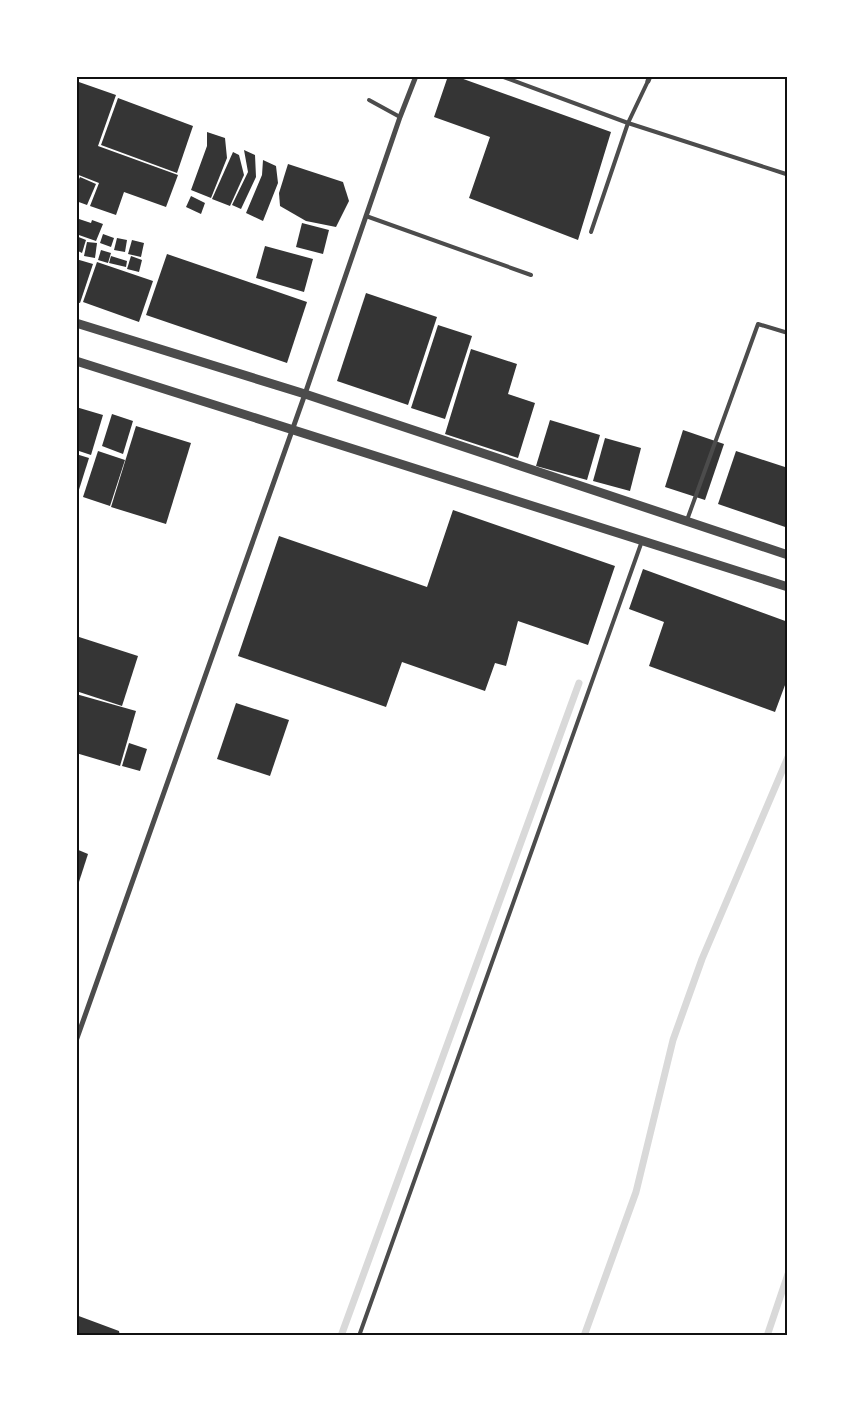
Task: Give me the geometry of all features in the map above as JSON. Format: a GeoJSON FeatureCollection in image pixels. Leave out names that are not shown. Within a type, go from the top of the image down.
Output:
{"type":"FeatureCollection","features":[{"type":"Feature","properties":{"kind":"street"},"geometry":{"type":"LineString","coordinates":[[76,1041],[416,76]]}},
{"type":"Feature","properties":{"kind":"street"},"geometry":{"type":"LineString","coordinates":[[76,323],[305,394],[788,555]]}},
{"type":"Feature","properties":{"kind":"street"},"geometry":{"type":"LineString","coordinates":[[76,361],[788,587]]}},
{"type":"Feature","properties":{"kind":"lane"},"geometry":{"type":"LineString","coordinates":[[501,76],[628,123],[786,174]]}},
{"type":"Feature","properties":{"kind":"lane"},"geometry":{"type":"LineString","coordinates":[[591,232],[628,123],[649,78]]}},
{"type":"Feature","properties":{"kind":"lane"},"geometry":{"type":"LineString","coordinates":[[369,100],[400,118]]}},
{"type":"Feature","properties":{"kind":"lane"},"geometry":{"type":"LineString","coordinates":[[366,216],[531,275]]}},
{"type":"Feature","properties":{"kind":"lane"},"geometry":{"type":"LineString","coordinates":[[686,522],[758,324],[788,333]]}},
{"type":"Feature","properties":{"kind":"lane"},"geometry":{"type":"LineString","coordinates":[[359,1336],[642,541]]}},
{"type":"Feature","properties":{"kind":"building"},"geometry":{"type":"Polygon","coordinates":[[[448,76],[455,76],[611,132],[578,240],[469,198],[490,137],[434,117],[448,76]]]}},
{"type":"Feature","properties":{"kind":"building"},"geometry":{"type":"Polygon","coordinates":[[[76,81],[116,95],[98,146],[178,175],[166,207],[124,192],[116,215],[90,206],[99,183],[76,174],[76,81]]]}},
{"type":"Feature","properties":{"kind":"building"},"geometry":{"type":"Polygon","coordinates":[[[118,98],[193,126],[177,173],[101,145],[118,98]]]}},
{"type":"Feature","properties":{"kind":"building"},"geometry":{"type":"Polygon","coordinates":[[[207,132],[225,138],[227,158],[211,198],[191,190],[207,146],[207,132]]]}},
{"type":"Feature","properties":{"kind":"building"},"geometry":{"type":"Polygon","coordinates":[[[244,150],[255,155],[256,177],[241,209],[232,205],[248,172],[244,150]]]}},
{"type":"Feature","properties":{"kind":"building"},"geometry":{"type":"Polygon","coordinates":[[[233,152],[239,155],[244,175],[230,206],[212,199],[233,152]]]}},
{"type":"Feature","properties":{"kind":"building"},"geometry":{"type":"Polygon","coordinates":[[[263,160],[276,166],[278,183],[263,221],[246,213],[262,175],[263,160]]]}},
{"type":"Feature","properties":{"kind":"building"},"geometry":{"type":"Polygon","coordinates":[[[288,164],[343,182],[349,201],[336,227],[306,221],[280,206],[279,193],[288,164]]]}},
{"type":"Feature","properties":{"kind":"building"},"geometry":{"type":"Polygon","coordinates":[[[80,177],[96,184],[87,205],[76,201],[76,185],[80,177]]]}},
{"type":"Feature","properties":{"kind":"building"},"geometry":{"type":"Polygon","coordinates":[[[191,196],[205,203],[201,214],[186,207],[191,196]]]}},
{"type":"Feature","properties":{"kind":"building"},"geometry":{"type":"Polygon","coordinates":[[[76,218],[91,223],[92,220],[103,224],[96,241],[76,234],[76,218]]]}},
{"type":"Feature","properties":{"kind":"building"},"geometry":{"type":"Polygon","coordinates":[[[302,223],[329,230],[323,254],[296,247],[302,223]]]}},
{"type":"Feature","properties":{"kind":"building"},"geometry":{"type":"Polygon","coordinates":[[[103,234],[114,238],[111,247],[100,243],[103,234]]]}},
{"type":"Feature","properties":{"kind":"building"},"geometry":{"type":"Polygon","coordinates":[[[76,236],[86,240],[82,253],[76,250],[76,236]]]}},
{"type":"Feature","properties":{"kind":"building"},"geometry":{"type":"Polygon","coordinates":[[[117,238],[127,240],[125,252],[114,250],[117,238]]]}},
{"type":"Feature","properties":{"kind":"building"},"geometry":{"type":"Polygon","coordinates":[[[132,240],[144,243],[141,257],[128,254],[132,240]]]}},
{"type":"Feature","properties":{"kind":"building"},"geometry":{"type":"Polygon","coordinates":[[[87,242],[97,243],[95,258],[84,256],[87,242]]]}},
{"type":"Feature","properties":{"kind":"building"},"geometry":{"type":"Polygon","coordinates":[[[265,246],[313,259],[304,292],[256,278],[265,246]]]}},
{"type":"Feature","properties":{"kind":"building"},"geometry":{"type":"Polygon","coordinates":[[[101,250],[111,253],[108,263],[98,260],[101,250]]]}},
{"type":"Feature","properties":{"kind":"building"},"geometry":{"type":"Polygon","coordinates":[[[167,254],[307,302],[287,363],[146,315],[167,254]]]}},
{"type":"Feature","properties":{"kind":"building"},"geometry":{"type":"Polygon","coordinates":[[[111,256],[127,261],[126,267],[109,263],[111,256]]]}},
{"type":"Feature","properties":{"kind":"building"},"geometry":{"type":"Polygon","coordinates":[[[131,256],[142,260],[139,272],[127,269],[131,256]]]}},
{"type":"Feature","properties":{"kind":"building"},"geometry":{"type":"Polygon","coordinates":[[[76,259],[93,264],[80,303],[76,302],[76,259]]]}},
{"type":"Feature","properties":{"kind":"building"},"geometry":{"type":"Polygon","coordinates":[[[97,262],[153,281],[139,322],[83,302],[97,262]]]}},
{"type":"Feature","properties":{"kind":"building"},"geometry":{"type":"Polygon","coordinates":[[[366,293],[437,317],[408,405],[337,381],[366,293]]]}},
{"type":"Feature","properties":{"kind":"building"},"geometry":{"type":"Polygon","coordinates":[[[438,325],[472,336],[445,419],[411,408],[438,325]]]}},
{"type":"Feature","properties":{"kind":"building"},"geometry":{"type":"Polygon","coordinates":[[[471,349],[517,364],[508,394],[535,403],[518,458],[445,434],[471,349]]]}},
{"type":"Feature","properties":{"kind":"building"},"geometry":{"type":"Polygon","coordinates":[[[76,407],[103,415],[91,455],[76,450],[76,407]]]}},
{"type":"Feature","properties":{"kind":"building"},"geometry":{"type":"Polygon","coordinates":[[[112,414],[133,421],[123,454],[102,446],[112,414]]]}},
{"type":"Feature","properties":{"kind":"building"},"geometry":{"type":"Polygon","coordinates":[[[550,420],[600,435],[587,480],[536,466],[550,420]]]}},
{"type":"Feature","properties":{"kind":"building"},"geometry":{"type":"Polygon","coordinates":[[[136,426],[191,443],[166,524],[111,507],[136,426]]]}},
{"type":"Feature","properties":{"kind":"building"},"geometry":{"type":"Polygon","coordinates":[[[683,430],[724,444],[705,500],[665,487],[683,430]]]}},
{"type":"Feature","properties":{"kind":"building"},"geometry":{"type":"Polygon","coordinates":[[[605,438],[641,448],[630,491],[593,481],[605,438]]]}},
{"type":"Feature","properties":{"kind":"building"},"geometry":{"type":"Polygon","coordinates":[[[98,451],[125,460],[110,506],[83,497],[98,451]]]}},
{"type":"Feature","properties":{"kind":"building"},"geometry":{"type":"Polygon","coordinates":[[[736,451],[788,468],[788,528],[718,504],[736,451]]]}},
{"type":"Feature","properties":{"kind":"building"},"geometry":{"type":"Polygon","coordinates":[[[76,454],[89,458],[77,496],[76,496],[76,454]]]}},
{"type":"Feature","properties":{"kind":"building"},"geometry":{"type":"Polygon","coordinates":[[[453,510],[615,566],[588,645],[518,621],[506,666],[495,663],[485,691],[402,662],[386,707],[238,656],[279,536],[427,587],[453,510]]]}},
{"type":"Feature","properties":{"kind":"building"},"geometry":{"type":"Polygon","coordinates":[[[643,569],[788,622],[788,677],[775,712],[649,666],[664,622],[629,609],[643,569]]]}},
{"type":"Feature","properties":{"kind":"building"},"geometry":{"type":"Polygon","coordinates":[[[76,636],[138,656],[122,706],[76,691],[76,636]]]}},
{"type":"Feature","properties":{"kind":"building"},"geometry":{"type":"Polygon","coordinates":[[[76,694],[136,711],[120,766],[76,753],[76,694]]]}},
{"type":"Feature","properties":{"kind":"building"},"geometry":{"type":"Polygon","coordinates":[[[236,703],[289,720],[270,776],[217,759],[236,703]]]}},
{"type":"Feature","properties":{"kind":"building"},"geometry":{"type":"Polygon","coordinates":[[[129,743],[147,749],[140,771],[122,766],[129,743]]]}},
{"type":"Feature","properties":{"kind":"building"},"geometry":{"type":"Polygon","coordinates":[[[76,849],[88,854],[78,885],[76,884],[76,849]]]}},
{"type":"Feature","properties":{"kind":"building"},"geometry":{"type":"Polygon","coordinates":[[[76,1315],[119,1331],[120,1336],[76,1336],[76,1315]]]}},
{"type":"Feature","properties":{"kind":"waterway"},"geometry":{"type":"LineString","coordinates":[[341,1336],[579,683]]}},
{"type":"Feature","properties":{"kind":"waterway"},"geometry":{"type":"LineString","coordinates":[[584,1336],[636,1192],[673,1040],[702,959],[788,757]]}},
{"type":"Feature","properties":{"kind":"waterway"},"geometry":{"type":"LineString","coordinates":[[767,1336],[788,1274]]}}]}
